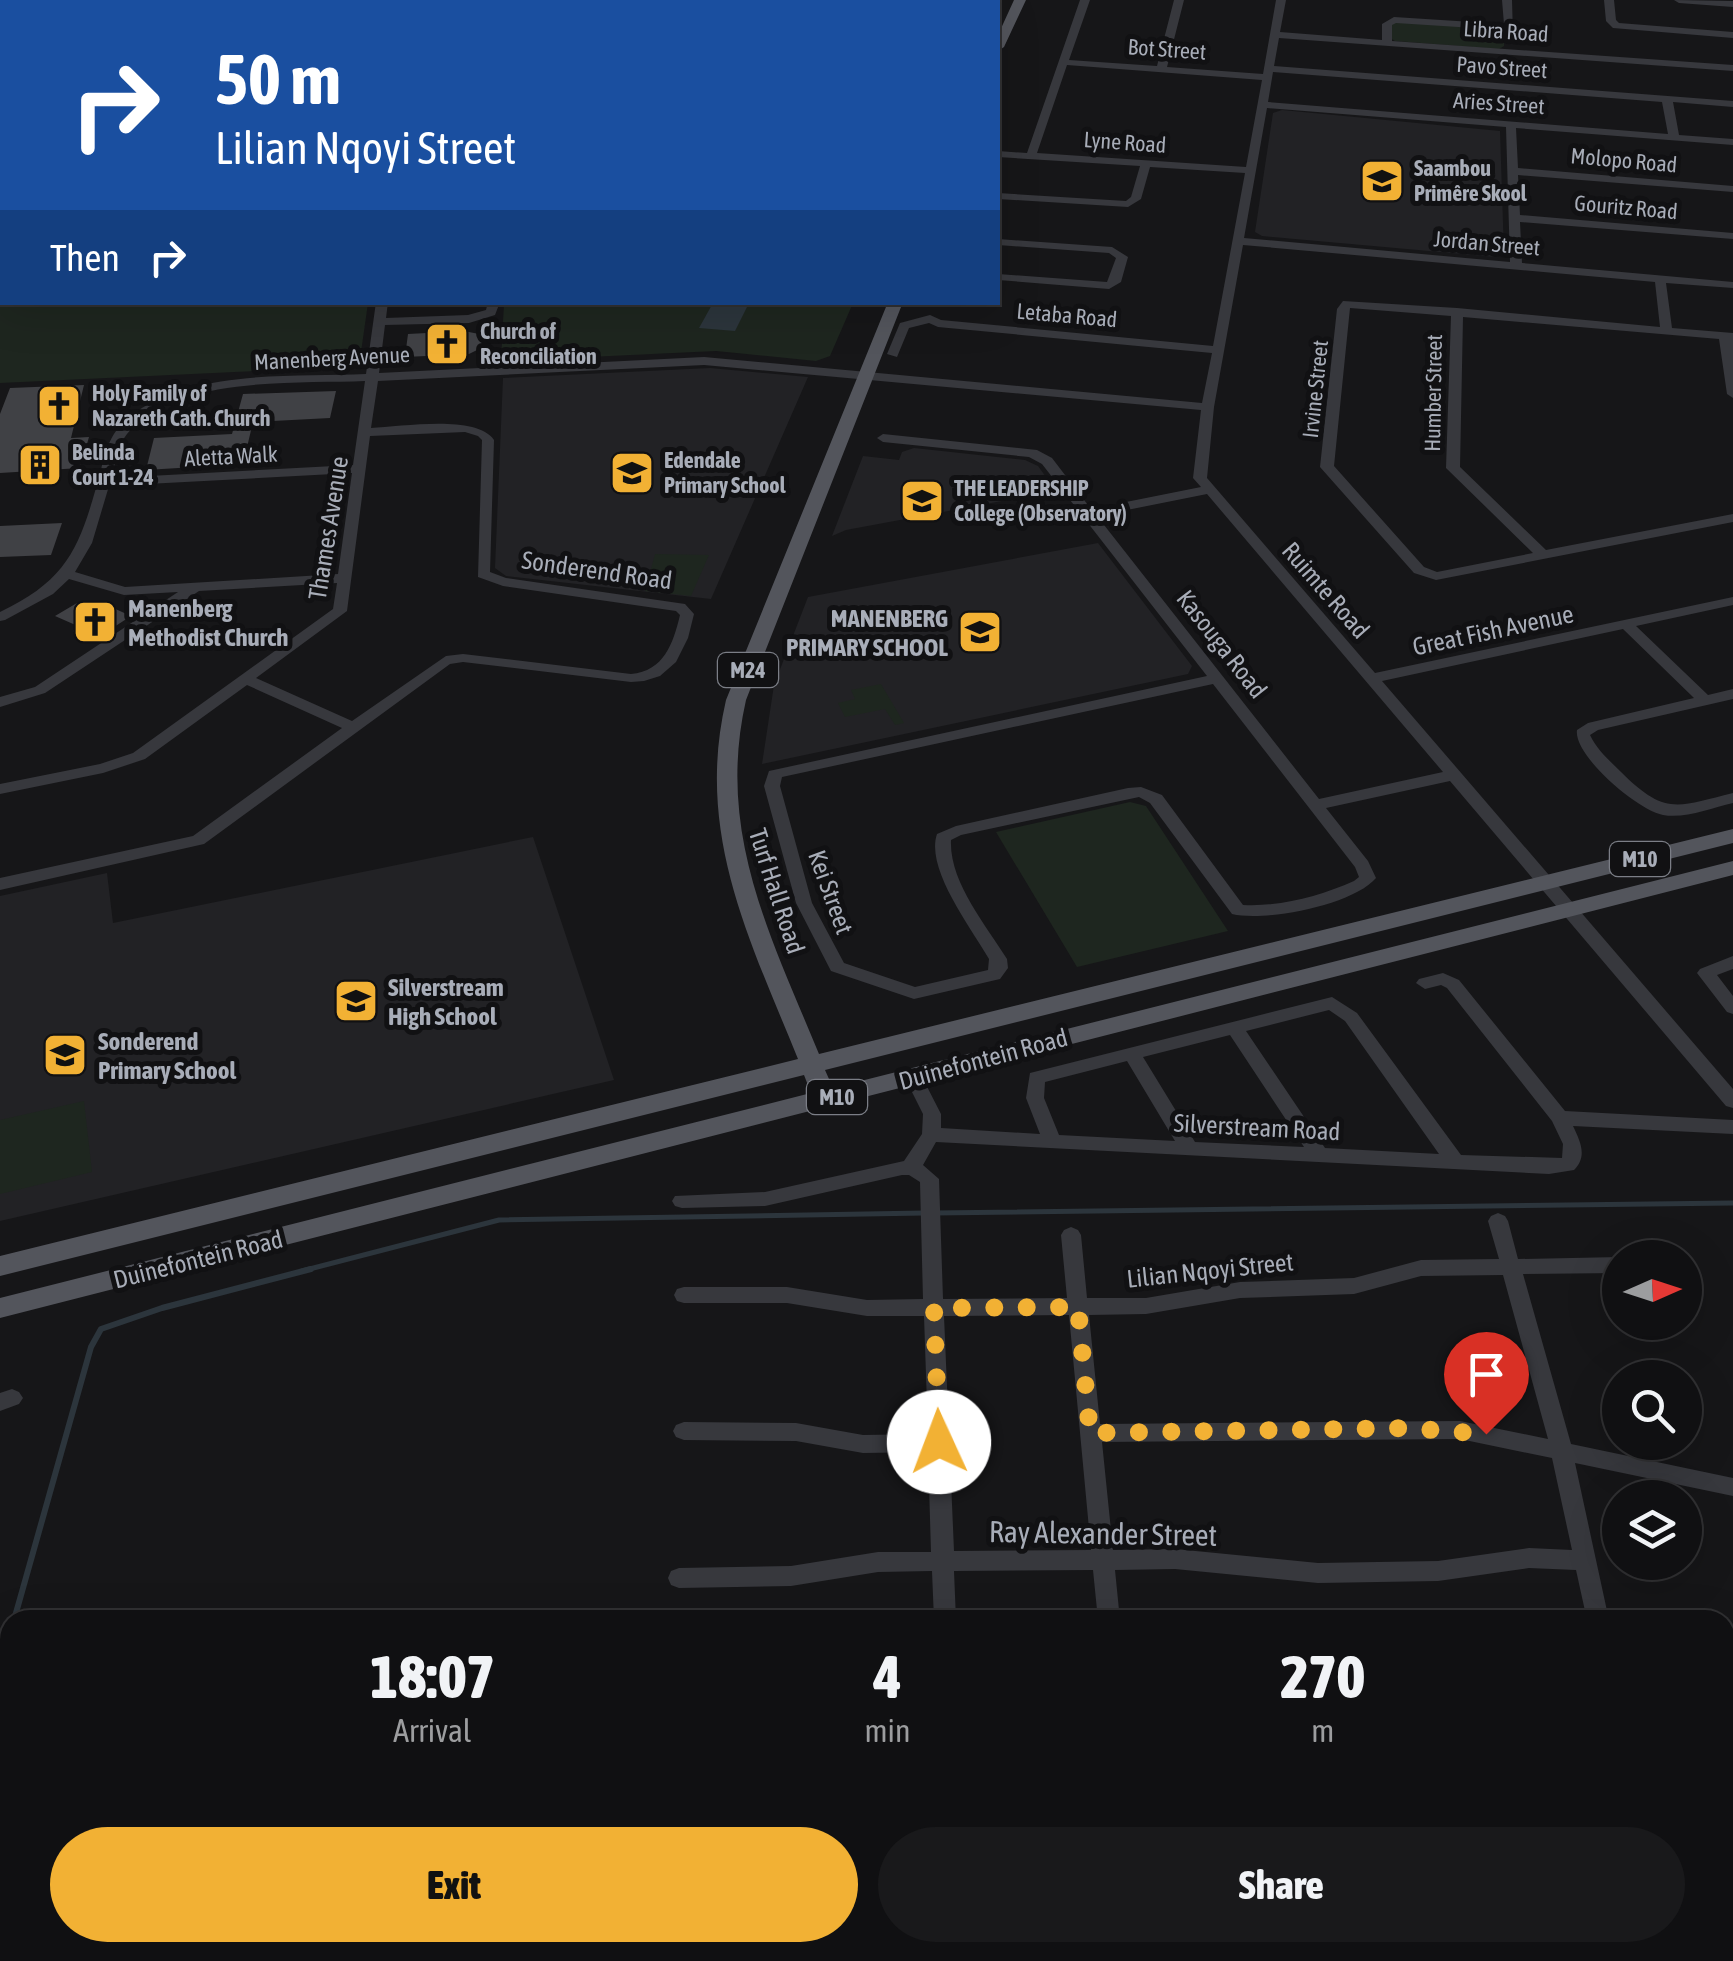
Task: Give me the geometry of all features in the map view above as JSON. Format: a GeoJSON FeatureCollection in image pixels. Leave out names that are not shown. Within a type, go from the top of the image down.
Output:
{"type":"FeatureCollection","features":[{"type":"Feature","properties":{"kind":"main road"},"geometry":{"type":"LineString","coordinates":[[1000,39],[1011,0]]}},
{"type":"Feature","properties":{"kind":"main road"},"geometry":{"type":"LineString","coordinates":[[1000,42],[1020,0]]}},
{"type":"Feature","properties":{"kind":"main road","name":"Turf Hall Road"},"geometry":{"type":"LineString","coordinates":[[826,1100],[735,868],[724,802],[725,749],[736,700],[895,305]]}},
{"type":"Feature","properties":{"kind":"main road","name":"Duinefontein Road"},"geometry":{"type":"LineString","coordinates":[[0,1266],[1733,836]]}},
{"type":"Feature","properties":{"kind":"main road","name":"Duinefontein Road"},"geometry":{"type":"LineString","coordinates":[[0,1308],[1733,868]]}},
{"type":"Feature","properties":{"kind":"street"},"geometry":{"type":"LineString","coordinates":[[1031,156],[1084,0]]}},
{"type":"Feature","properties":{"kind":"street"},"geometry":{"type":"LineString","coordinates":[[1161,69],[1178,0]]}},
{"type":"Feature","properties":{"kind":"street"},"geometry":{"type":"LineString","coordinates":[[1088,513],[1207,490],[1199,471],[1208,407],[1281,0]]}},
{"type":"Feature","properties":{"kind":"street"},"geometry":{"type":"LineString","coordinates":[[1507,0],[1511,52]]}},
{"type":"Feature","properties":{"kind":"street"},"geometry":{"type":"LineString","coordinates":[[1609,0],[1611,21],[1616,26],[1733,36]]}},
{"type":"Feature","properties":{"kind":"street"},"geometry":{"type":"LineString","coordinates":[[1679,0],[1733,4]]}},
{"type":"Feature","properties":{"kind":"street"},"geometry":{"type":"LineString","coordinates":[[1387,43],[1388,23],[1397,20],[1509,27]]}},
{"type":"Feature","properties":{"kind":"street","name":"Libra Road"},"geometry":{"type":"LineString","coordinates":[[1275,35],[1733,68]]}},
{"type":"Feature","properties":{"kind":"street","name":"Bot Street"},"geometry":{"type":"LineString","coordinates":[[1064,62],[1268,73]]}},
{"type":"Feature","properties":{"kind":"street","name":"Pavo Street"},"geometry":{"type":"LineString","coordinates":[[1268,73],[1733,104]]}},
{"type":"Feature","properties":{"kind":"street"},"geometry":{"type":"LineString","coordinates":[[1667,100],[1674,137]]}},
{"type":"Feature","properties":{"kind":"street","name":"Aries Street"},"geometry":{"type":"LineString","coordinates":[[1262,105],[1733,142]]}},
{"type":"Feature","properties":{"kind":"street"},"geometry":{"type":"LineString","coordinates":[[1510,124],[1516,265]]}},
{"type":"Feature","properties":{"kind":"street","name":"Lyne Road"},"geometry":{"type":"LineString","coordinates":[[1000,154],[1249,170]]}},
{"type":"Feature","properties":{"kind":"street"},"geometry":{"type":"LineString","coordinates":[[1000,196],[1128,204],[1136,200],[1146,164]]}},
{"type":"Feature","properties":{"kind":"street","name":"Molopo Road"},"geometry":{"type":"LineString","coordinates":[[1512,172],[1733,189]]}},
{"type":"Feature","properties":{"kind":"street","name":"Gouritz Road"},"geometry":{"type":"LineString","coordinates":[[1515,218],[1733,236]]}},
{"type":"Feature","properties":{"kind":"street","name":"Jordan Street"},"geometry":{"type":"LineString","coordinates":[[1237,241],[1733,285]]}},
{"type":"Feature","properties":{"kind":"street","name":"Letaba Road"},"geometry":{"type":"LineString","coordinates":[[1000,242],[1109,249],[1122,257],[1114,283],[1106,286],[1000,277]]}},
{"type":"Feature","properties":{"kind":"street"},"geometry":{"type":"LineString","coordinates":[[1660,278],[1666,331]]}},
{"type":"Feature","properties":{"kind":"street","name":"Irvine Street"},"geometry":{"type":"LineString","coordinates":[[1729,336],[1358,303],[1344,306],[1329,472],[1422,573],[1450,576],[1733,518]]}},
{"type":"Feature","properties":{"kind":"street","name":"Thames Avenue"},"geometry":{"type":"LineString","coordinates":[[0,789],[128,761],[336,616],[343,605],[382,305]]}},
{"type":"Feature","properties":{"kind":"street"},"geometry":{"type":"LineString","coordinates":[[379,322],[476,318],[491,312],[493,305]]}},
{"type":"Feature","properties":{"kind":"street"},"geometry":{"type":"LineString","coordinates":[[893,354],[904,326],[930,319],[933,305]]}},
{"type":"Feature","properties":{"kind":"street","name":"Humber Street"},"geometry":{"type":"LineString","coordinates":[[1456,312],[1453,468],[1544,556]]}},
{"type":"Feature","properties":{"kind":"street","name":"Letaba Road"},"geometry":{"type":"LineString","coordinates":[[930,319],[938,323],[1219,350]]}},
{"type":"Feature","properties":{"kind":"street"},"geometry":{"type":"LineString","coordinates":[[1729,336],[1733,394]]}},
{"type":"Feature","properties":{"kind":"street","name":"Manenberg Avenue"},"geometry":{"type":"LineString","coordinates":[[0,617],[32,602],[68,574],[83,550],[123,430],[172,400],[229,384],[690,360],[1208,407]]}},
{"type":"Feature","properties":{"kind":"street","name":"Sonderend Road"},"geometry":{"type":"LineString","coordinates":[[0,884],[198,840],[436,664],[455,658],[630,678],[652,677],[668,664],[687,614],[668,602],[488,578],[480,566],[488,440],[484,432],[466,428],[365,432]]}},
{"type":"Feature","properties":{"kind":"street","name":"Kasouga Road"},"geometry":{"type":"LineString","coordinates":[[883,438],[1038,455],[1048,461],[1362,864],[1367,882]]}},
{"type":"Feature","properties":{"kind":"street","name":"Aletta Walk"},"geometry":{"type":"LineString","coordinates":[[103,482],[360,469]]}},
{"type":"Feature","properties":{"kind":"street","name":"Ruimte Road"},"geometry":{"type":"LineString","coordinates":[[1207,490],[1733,1101]]}},
{"type":"Feature","properties":{"kind":"street"},"geometry":{"type":"LineString","coordinates":[[68,574],[124,590],[346,578]]}},
{"type":"Feature","properties":{"kind":"street"},"geometry":{"type":"LineString","coordinates":[[0,702],[40,690],[194,588]]}},
{"type":"Feature","properties":{"kind":"street","name":"Great Fish Avenue"},"geometry":{"type":"LineString","coordinates":[[1370,678],[1733,600]]}},
{"type":"Feature","properties":{"kind":"street"},"geometry":{"type":"LineString","coordinates":[[1626,624],[1704,700]]}},
{"type":"Feature","properties":{"kind":"street","name":"Kei Street"},"geometry":{"type":"LineString","coordinates":[[1218,678],[778,772],[773,777],[772,789],[804,904],[829,959],[847,972],[914,993],[994,975],[1000,968],[998,959],[954,881],[942,851],[944,838],[956,831],[1128,793],[1142,792],[1156,798],[1238,910],[1262,912],[1367,882]]}},
{"type":"Feature","properties":{"kind":"street"},"geometry":{"type":"LineString","coordinates":[[245,680],[352,727]]}},
{"type":"Feature","properties":{"kind":"street"},"geometry":{"type":"LineString","coordinates":[[1733,694],[1593,726],[1582,733],[1583,740],[1639,800],[1654,810],[1680,810],[1733,798]]}},
{"type":"Feature","properties":{"kind":"street"},"geometry":{"type":"LineString","coordinates":[[1316,805],[1453,775]]}},
{"type":"Feature","properties":{"kind":"street"},"geometry":{"type":"LineString","coordinates":[[1733,962],[1706,972],[1733,1008]]}},
{"type":"Feature","properties":{"kind":"street","name":"Silverstream Road"},"geometry":{"type":"LineString","coordinates":[[931,1135],[1567,1165],[1572,1160],[1572,1144],[1560,1118],[1453,984],[1443,979],[1425,983]]}},
{"type":"Feature","properties":{"kind":"street"},"geometry":{"type":"LineString","coordinates":[[1052,1142],[1035,1098],[1036,1078],[1324,1003],[1339,1006],[1455,1162]]}},
{"type":"Feature","properties":{"kind":"street"},"geometry":{"type":"LineString","coordinates":[[1234,1027],[1319,1155]]}},
{"type":"Feature","properties":{"kind":"street"},"geometry":{"type":"LineString","coordinates":[[1131,1053],[1189,1148]]}},
{"type":"Feature","properties":{"kind":"street"},"geometry":{"type":"LineString","coordinates":[[913,1168],[914,1159],[931,1135],[932,1114],[914,1078]]}},
{"type":"Feature","properties":{"kind":"street"},"geometry":{"type":"LineString","coordinates":[[1560,1118],[1733,1127]]}},
{"type":"Feature","properties":{"kind":"street"},"geometry":{"type":"LineString","coordinates":[[682,1201],[765,1200],[913,1168],[929,1178],[944,1610]]}},
{"type":"Feature","properties":{"kind":"street"},"geometry":{"type":"LineString","coordinates":[[1498,1221],[1561,1448],[1596,1610]]}},
{"type":"Feature","properties":{"kind":"street"},"geometry":{"type":"LineString","coordinates":[[1071,1235],[1107,1610]]}},
{"type":"Feature","properties":{"kind":"street","name":"Lilian Nqoyi Street"},"geometry":{"type":"LineString","coordinates":[[684,1295],[787,1295],[848,1306],[934,1308],[1164,1306],[1240,1290],[1354,1286],[1420,1268],[1602,1265]]}},
{"type":"Feature","properties":{"kind":"street"},"geometry":{"type":"LineString","coordinates":[[1090,1433],[1435,1428],[1561,1448],[1733,1487]]}},
{"type":"Feature","properties":{"kind":"street"},"geometry":{"type":"LineString","coordinates":[[684,1430],[796,1432],[863,1444],[939,1442]]}},
{"type":"Feature","properties":{"kind":"street","name":"Ray Alexander Street"},"geometry":{"type":"LineString","coordinates":[[679,1578],[791,1576],[866,1563],[1175,1559],[1318,1573],[1438,1571],[1529,1558],[1586,1560]]}},
{"type":"Feature","properties":{"kind":"shaded area"},"geometry":{"type":"Polygon","coordinates":[[[1392,24],[1499,29],[1504,33],[1504,46],[1499,49],[1395,41],[1390,38],[1392,24]]]}},
{"type":"Feature","properties":{"kind":"shaded area","name":"Saambou Primêre Skool"},"geometry":{"type":"Polygon","coordinates":[[[1282,110],[1500,131],[1504,254],[1496,257],[1262,236],[1255,232],[1273,113],[1282,110]]]}},
{"type":"Feature","properties":{"kind":"shaded area"},"geometry":{"type":"Polygon","coordinates":[[[0,305],[368,305],[359,366],[0,383],[0,305]]]}},
{"type":"Feature","properties":{"kind":"shaded area"},"geometry":{"type":"Polygon","coordinates":[[[504,305],[852,305],[830,356],[816,361],[716,351],[501,361],[504,305]]]}},
{"type":"Feature","properties":{"kind":"shaded area"},"geometry":{"type":"Polygon","coordinates":[[[712,305],[748,305],[735,331],[699,328],[712,305]]]}},
{"type":"Feature","properties":{"kind":"shaded area","name":"Edendale Primary School"},"geometry":{"type":"Polygon","coordinates":[[[710,368],[808,377],[711,599],[506,576],[495,568],[503,378],[710,368]]]}},
{"type":"Feature","properties":{"kind":"shaded area","name":"THE LEADERSHIP College (Observatory)"},"geometry":{"type":"Polygon","coordinates":[[[914,448],[1025,460],[1038,466],[1056,491],[846,530],[832,536],[863,456],[899,460],[902,452],[914,448]]]}},
{"type":"Feature","properties":{"kind":"shaded area","name":"MANENBERG PRIMARY SCHOOL"},"geometry":{"type":"Polygon","coordinates":[[[1098,543],[1192,666],[1188,674],[762,764],[774,685],[808,597],[1098,543]]]}},
{"type":"Feature","properties":{"kind":"shaded area"},"geometry":{"type":"Polygon","coordinates":[[[655,554],[709,555],[691,596],[645,591],[655,554]]]}},
{"type":"Feature","properties":{"kind":"shaded area"},"geometry":{"type":"Polygon","coordinates":[[[881,684],[904,723],[895,725],[885,709],[845,717],[838,703],[855,699],[851,690],[881,684]]]}},
{"type":"Feature","properties":{"kind":"shaded area"},"geometry":{"type":"Polygon","coordinates":[[[1130,802],[1146,806],[1228,931],[1077,967],[996,832],[1130,802]]]}},
{"type":"Feature","properties":{"kind":"shaded area","name":"Silverstream High School"},"geometry":{"type":"Polygon","coordinates":[[[533,837],[614,1080],[0,1221],[0,896],[107,873],[113,923],[533,837]]]}},
{"type":"Feature","properties":{"kind":"shaded area"},"geometry":{"type":"Polygon","coordinates":[[[84,1101],[92,1172],[0,1194],[0,1120],[84,1101]]]}},
{"type":"Feature","properties":{"kind":"building","name":"Church of Reconciliation"},"geometry":{"type":"Polygon","coordinates":[[[464,331],[484,335],[489,341],[487,345],[469,354],[405,357],[408,334],[464,331]]]}},
{"type":"Feature","properties":{"kind":"building"},"geometry":{"type":"Polygon","coordinates":[[[84,385],[71,438],[89,437],[80,468],[0,473],[0,414],[10,388],[84,385]]]}},
{"type":"Feature","properties":{"kind":"building"},"geometry":{"type":"Polygon","coordinates":[[[336,391],[330,418],[253,422],[243,464],[146,470],[154,438],[232,434],[243,394],[336,391]]]}},
{"type":"Feature","properties":{"kind":"building"},"geometry":{"type":"Polygon","coordinates":[[[62,523],[51,555],[0,557],[0,526],[62,523]]]}},
{"type":"Feature","properties":{"kind":"building","name":"Manenberg Methodist Church"},"geometry":{"type":"Polygon","coordinates":[[[77,603],[101,614],[111,607],[131,616],[94,640],[73,631],[80,627],[55,616],[77,603]]]}},
{"type":"Feature","properties":{"kind":"waterway"},"geometry":{"type":"LineString","coordinates":[[935,1213],[1733,1203]]}},
{"type":"Feature","properties":{"kind":"waterway"},"geometry":{"type":"LineString","coordinates":[[302,1271],[499,1220],[924,1213]]}},
{"type":"Feature","properties":{"kind":"waterway"},"geometry":{"type":"LineString","coordinates":[[17,1610],[91,1347],[101,1329],[162,1308],[311,1269]]}},
{"type":"Feature","properties":{"kind":"place","name":"Saambou Primêre Skool"},"geometry":{"type":"Point","coordinates":[1382,181]}},
{"type":"Feature","properties":{"kind":"place","name":"Church of Reconciliation"},"geometry":{"type":"Point","coordinates":[447,344]}},
{"type":"Feature","properties":{"kind":"place","name":"Holy Family of Nazareth Cath. Church"},"geometry":{"type":"Point","coordinates":[59,406]}},
{"type":"Feature","properties":{"kind":"place","name":"Belinda Court 1-24"},"geometry":{"type":"Point","coordinates":[40,465]}},
{"type":"Feature","properties":{"kind":"place","name":"Edendale Primary School"},"geometry":{"type":"Point","coordinates":[632,473]}},
{"type":"Feature","properties":{"kind":"place","name":"THE LEADERSHIP College (Observatory)"},"geometry":{"type":"Point","coordinates":[922,501]}},
{"type":"Feature","properties":{"kind":"place","name":"Manenberg Methodist Church"},"geometry":{"type":"Point","coordinates":[95,622]}},
{"type":"Feature","properties":{"kind":"place","name":"MANENBERG PRIMARY SCHOOL"},"geometry":{"type":"Point","coordinates":[980,632]}},
{"type":"Feature","properties":{"kind":"place","name":"Silverstream High School"},"geometry":{"type":"Point","coordinates":[356,1001]}},
{"type":"Feature","properties":{"kind":"place","name":"Sonderend Primary School"},"geometry":{"type":"Point","coordinates":[65,1055]}},
{"type":"Feature","properties":{"kind":"route"},"geometry":{"type":"LineString","coordinates":[[939,1442],[934,1308],[1078,1307],[1090,1433],[1406,1428],[1486,1434]]}}]}
